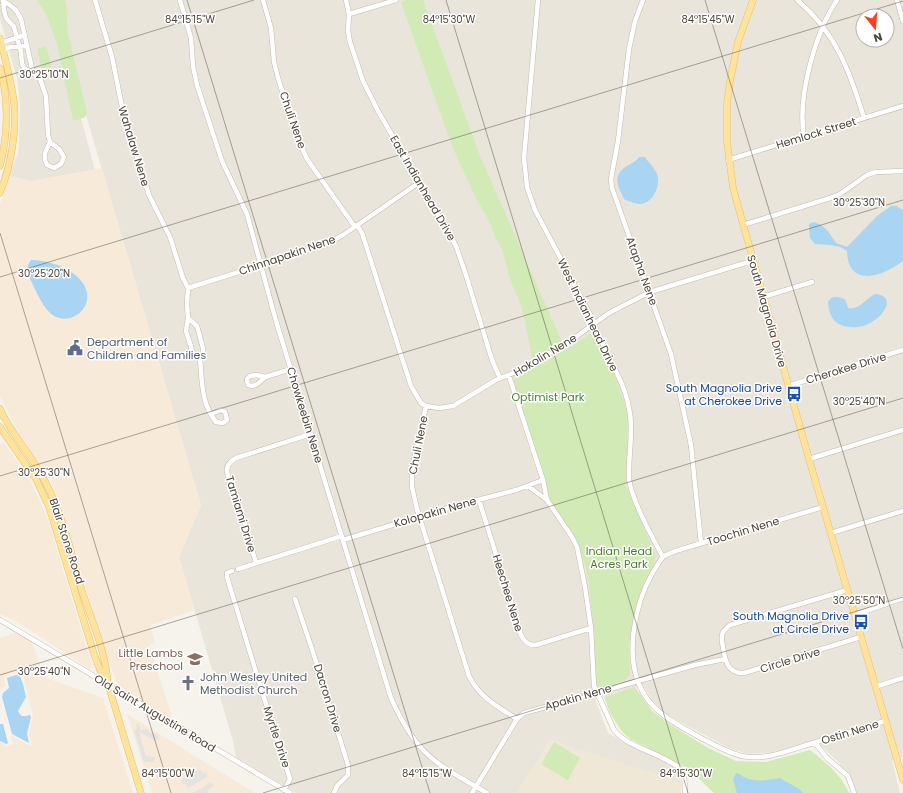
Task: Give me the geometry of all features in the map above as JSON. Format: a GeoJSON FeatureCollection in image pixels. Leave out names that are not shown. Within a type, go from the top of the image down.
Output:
{"type":"FeatureCollection","features":[{"type":"Feature","properties":{"kind":"main road","name":"South Magnolia Drive"},"geometry":{"type":"LineString","coordinates":[[753,0],[738,42],[730,81],[726,124],[728,160],[733,188],[752,261],[875,687],[885,721],[900,760],[903,780]]}},
{"type":"Feature","properties":{"kind":"main road"},"geometry":{"type":"LineString","coordinates":[[0,41],[8,67],[14,104],[12,142],[0,193]]}},
{"type":"Feature","properties":{"kind":"main road"},"geometry":{"type":"LineString","coordinates":[[0,68],[6,100],[5,132],[0,166]]}},
{"type":"Feature","properties":{"kind":"main road","name":"Blair Stone Road"},"geometry":{"type":"LineString","coordinates":[[0,410],[10,429],[42,476],[56,505],[106,668],[108,684],[141,793]]}},
{"type":"Feature","properties":{"kind":"main road","name":"Blair Stone Road"},"geometry":{"type":"LineString","coordinates":[[0,427],[36,479],[49,507],[98,666],[108,684]]}},
{"type":"Feature","properties":{"kind":"main road"},"geometry":{"type":"LineString","coordinates":[[36,479],[42,476]]}},
{"type":"Feature","properties":{"kind":"main road"},"geometry":{"type":"LineString","coordinates":[[62,552],[70,550]]}},
{"type":"Feature","properties":{"kind":"main road"},"geometry":{"type":"LineString","coordinates":[[79,607],[87,604]]}},
{"type":"Feature","properties":{"kind":"main road"},"geometry":{"type":"LineString","coordinates":[[82,615],[89,612]]}},
{"type":"Feature","properties":{"kind":"street"},"geometry":{"type":"LineString","coordinates":[[3,0],[11,4],[18,12],[21,19],[33,73]]}},
{"type":"Feature","properties":{"kind":"street"},"geometry":{"type":"LineString","coordinates":[[3,0],[6,18],[14,27],[20,46],[22,64],[25,69],[33,73],[42,83],[46,96],[50,142],[45,153],[45,160],[47,166],[58,167],[63,162],[62,153],[50,142]]}},
{"type":"Feature","properties":{"kind":"street","name":"Wahalaw Nene"},"geometry":{"type":"LineString","coordinates":[[95,0],[112,57],[123,112],[149,195],[170,237],[183,278],[188,288]]}},
{"type":"Feature","properties":{"kind":"street","name":"Chowkeebin Nene"},"geometry":{"type":"LineString","coordinates":[[180,0],[191,38],[193,66],[197,84],[222,161],[247,214],[260,265],[391,698],[403,722],[419,746],[433,760],[487,793]]}},
{"type":"Feature","properties":{"kind":"street","name":"Chuli Nene"},"geometry":{"type":"LineString","coordinates":[[262,0],[271,28],[278,78],[296,134],[307,159],[362,233],[411,386],[421,403],[426,406],[412,469],[414,496],[419,517],[469,676],[481,695],[517,719]]}},
{"type":"Feature","properties":{"kind":"street","name":"East Indianhead Drive"},"geometry":{"type":"LineString","coordinates":[[346,0],[349,14],[348,31],[350,42],[363,81],[378,111],[456,246],[466,272],[492,360],[500,378]]}},
{"type":"Feature","properties":{"kind":"street"},"geometry":{"type":"LineString","coordinates":[[349,14],[396,0]]}},
{"type":"Feature","properties":{"kind":"street","name":"West Indianhead Drive"},"geometry":{"type":"LineString","coordinates":[[538,0],[524,158],[527,187],[535,210],[592,318],[613,364],[629,407],[630,479],[632,490],[663,557]]}},
{"type":"Feature","properties":{"kind":"street","name":"Atapha Nene"},"geometry":{"type":"LineString","coordinates":[[643,0],[631,36],[618,141],[611,179],[614,197],[623,216],[671,354],[689,434],[701,544]]}},
{"type":"Feature","properties":{"kind":"street"},"geometry":{"type":"LineString","coordinates":[[797,0],[810,11],[823,26],[845,61],[853,80],[864,118]]}},
{"type":"Feature","properties":{"kind":"street"},"geometry":{"type":"LineString","coordinates":[[804,137],[802,119],[809,68],[823,26],[837,0]]}},
{"type":"Feature","properties":{"kind":"street"},"geometry":{"type":"LineString","coordinates":[[897,0],[903,20]]}},
{"type":"Feature","properties":{"kind":"street"},"geometry":{"type":"LineString","coordinates":[[0,41],[24,36]]}},
{"type":"Feature","properties":{"kind":"street"},"geometry":{"type":"LineString","coordinates":[[2,50],[11,47],[27,46]]}},
{"type":"Feature","properties":{"kind":"street","name":"Hemlock Street"},"geometry":{"type":"LineString","coordinates":[[728,160],[903,106]]}},
{"type":"Feature","properties":{"kind":"street"},"geometry":{"type":"LineString","coordinates":[[742,225],[840,194],[863,177],[872,173],[903,171]]}},
{"type":"Feature","properties":{"kind":"street","name":"Chinnapakin Nene"},"geometry":{"type":"LineString","coordinates":[[188,288],[325,244],[342,236],[420,182]]}},
{"type":"Feature","properties":{"kind":"street","name":"Hokolin Nene"},"geometry":{"type":"LineString","coordinates":[[426,406],[439,408],[453,406],[500,378],[509,376],[526,368],[577,336],[609,313],[650,292],[752,261]]}},
{"type":"Feature","properties":{"kind":"street"},"geometry":{"type":"LineString","coordinates":[[763,297],[812,282]]}},
{"type":"Feature","properties":{"kind":"street"},"geometry":{"type":"LineString","coordinates":[[188,288],[188,318],[186,331],[193,353],[200,358],[204,397],[211,414]]}},
{"type":"Feature","properties":{"kind":"street"},"geometry":{"type":"LineString","coordinates":[[188,318],[196,326],[199,333],[204,352],[203,357],[200,358]]}},
{"type":"Feature","properties":{"kind":"street","name":"Cherokee Drive"},"geometry":{"type":"LineString","coordinates":[[788,386],[903,350]]}},
{"type":"Feature","properties":{"kind":"street"},"geometry":{"type":"LineString","coordinates":[[265,377],[291,369]]}},
{"type":"Feature","properties":{"kind":"street"},"geometry":{"type":"LineString","coordinates":[[509,376],[543,480],[547,500]]}},
{"type":"Feature","properties":{"kind":"street"},"geometry":{"type":"LineString","coordinates":[[809,459],[903,430]]}},
{"type":"Feature","properties":{"kind":"street","name":"Tamiami Drive"},"geometry":{"type":"LineString","coordinates":[[256,563],[229,477],[227,469],[228,465],[236,458],[311,434]]}},
{"type":"Feature","properties":{"kind":"street","name":"Kolopakin Nene"},"geometry":{"type":"LineString","coordinates":[[238,569],[528,486],[543,480]]}},
{"type":"Feature","properties":{"kind":"street"},"geometry":{"type":"LineString","coordinates":[[528,486],[547,500],[577,547],[591,628],[594,686],[614,730],[627,742],[666,759],[678,766],[682,771],[685,793]]}},
{"type":"Feature","properties":{"kind":"street","name":"Heechee Nene"},"geometry":{"type":"LineString","coordinates":[[480,500],[521,635],[524,640],[528,644],[536,645],[591,628]]}},
{"type":"Feature","properties":{"kind":"street","name":"Toochin Nene"},"geometry":{"type":"LineString","coordinates":[[663,557],[676,551],[823,507]]}},
{"type":"Feature","properties":{"kind":"street"},"geometry":{"type":"LineString","coordinates":[[831,533],[903,511]]}},
{"type":"Feature","properties":{"kind":"street"},"geometry":{"type":"LineString","coordinates":[[638,681],[633,650],[633,636],[640,600],[647,583],[663,557]]}},
{"type":"Feature","properties":{"kind":"street","name":"Myrtle Drive"},"geometry":{"type":"LineString","coordinates":[[232,571],[227,573],[227,576],[290,779],[284,790]]}},
{"type":"Feature","properties":{"kind":"street"},"geometry":{"type":"LineString","coordinates":[[725,658],[722,640],[723,632],[730,626],[847,590]]}},
{"type":"Feature","properties":{"kind":"street"},"geometry":{"type":"LineString","coordinates":[[854,615],[903,598]]}},
{"type":"Feature","properties":{"kind":"street","name":"Dacron Drive"},"geometry":{"type":"LineString","coordinates":[[295,599],[348,765],[348,775],[337,786],[334,793]]}},
{"type":"Feature","properties":{"kind":"street","name":"Old Saint Augustine Road"},"geometry":{"type":"LineString","coordinates":[[0,620],[290,793]]}},
{"type":"Feature","properties":{"kind":"street","name":"Circle Drive"},"geometry":{"type":"LineString","coordinates":[[725,658],[733,672],[744,674],[861,638]]}},
{"type":"Feature","properties":{"kind":"street","name":"Apakin Nene"},"geometry":{"type":"LineString","coordinates":[[472,793],[517,719],[529,711],[695,664],[725,658]]}},
{"type":"Feature","properties":{"kind":"street"},"geometry":{"type":"LineString","coordinates":[[875,687],[903,678]]}},
{"type":"Feature","properties":{"kind":"street","name":"Ostin Nene"},"geometry":{"type":"LineString","coordinates":[[638,681],[643,693],[655,708],[679,725],[718,746],[742,756],[765,756],[815,743],[885,721]]}},
{"type":"Feature","properties":{"kind":"street"},"geometry":{"type":"LineString","coordinates":[[815,743],[828,759],[848,776],[854,793]]}},
{"type":"Feature","properties":{"kind":"shaded area"},"geometry":{"type":"Polygon","coordinates":[[[0,0],[45,0],[52,11],[95,170],[31,181],[8,176],[18,154],[20,105],[17,78],[0,19],[0,0]]]}},
{"type":"Feature","properties":{"kind":"shaded area"},"geometry":{"type":"Polygon","coordinates":[[[52,0],[903,0],[903,757],[892,760],[900,793],[854,793],[839,763],[816,741],[773,752],[749,754],[731,749],[665,714],[652,700],[643,685],[595,699],[608,733],[678,769],[681,783],[550,740],[517,793],[296,793],[236,757],[233,741],[179,557],[201,505],[52,0]]]}},
{"type":"Feature","properties":{"kind":"shaded area"},"geometry":{"type":"Polygon","coordinates":[[[102,168],[201,506],[179,557],[195,610],[150,625],[155,643],[149,645],[173,720],[122,688],[117,683],[107,657],[60,503],[50,480],[17,430],[0,396],[0,205],[8,176],[31,181],[102,168]]]}},
{"type":"Feature","properties":{"kind":"shaded area"},"geometry":{"type":"Polygon","coordinates":[[[4,443],[29,478],[47,517],[92,666],[90,669],[16,621],[0,614],[0,445],[4,443]]]}},
{"type":"Feature","properties":{"kind":"shaded area"},"geometry":{"type":"Polygon","coordinates":[[[18,632],[31,640],[44,677],[103,698],[133,793],[0,793],[0,742],[7,747],[13,744],[10,735],[31,746],[32,745],[29,735],[33,716],[22,670],[3,675],[6,686],[0,689],[0,638],[18,632]]]}},
{"type":"Feature","properties":{"kind":"shaded area"},"geometry":{"type":"Polygon","coordinates":[[[127,714],[224,774],[255,793],[152,793],[127,714]]]}},
{"type":"Feature","properties":{"kind":"shaded area"},"geometry":{"type":"Polygon","coordinates":[[[139,724],[141,732],[144,728],[159,736],[156,741],[139,732],[146,756],[155,757],[154,762],[144,762],[134,730],[137,729],[136,725],[139,724]]]}},
{"type":"Feature","properties":{"kind":"shaded area"},"geometry":{"type":"Polygon","coordinates":[[[550,740],[681,783],[681,793],[517,793],[550,740]]]}},
{"type":"Feature","properties":{"kind":"shaded area"},"geometry":{"type":"Polygon","coordinates":[[[200,769],[203,773],[205,772],[207,777],[188,788],[185,783],[183,784],[181,780],[200,769]]]}},
{"type":"Feature","properties":{"kind":"shaded area"},"geometry":{"type":"Polygon","coordinates":[[[211,782],[214,786],[207,791],[208,793],[193,793],[211,782]]]}},
{"type":"Feature","properties":{"kind":"green space"},"geometry":{"type":"Polygon","coordinates":[[[37,0],[64,0],[66,2],[68,34],[87,112],[85,117],[78,120],[73,120],[57,44],[46,14],[37,0]]]}},
{"type":"Feature","properties":{"kind":"green space"},"geometry":{"type":"Polygon","coordinates":[[[407,0],[423,0],[480,156],[562,342],[532,358],[525,321],[520,303],[510,279],[503,252],[456,155],[443,121],[401,2],[407,0]]]}},
{"type":"Feature","properties":{"kind":"green space"},"geometry":{"type":"Polygon","coordinates":[[[46,46],[52,66],[42,69],[37,49],[46,46]]]}},
{"type":"Feature","properties":{"kind":"green space","name":"Indian Head Acres Park"},"geometry":{"type":"Polygon","coordinates":[[[595,331],[611,365],[625,405],[628,419],[626,486],[655,553],[654,566],[641,592],[633,618],[629,647],[630,675],[624,681],[601,688],[597,685],[595,671],[593,625],[589,583],[585,565],[579,546],[550,501],[513,380],[595,331]]]}},
{"type":"Feature","properties":{"kind":"green space"},"geometry":{"type":"Polygon","coordinates":[[[635,687],[652,711],[708,748],[736,761],[766,762],[810,750],[837,774],[846,786],[849,793],[714,793],[689,769],[630,739],[621,730],[610,713],[604,697],[635,687]]]}},
{"type":"Feature","properties":{"kind":"green space"},"geometry":{"type":"Polygon","coordinates":[[[554,742],[580,758],[568,780],[541,764],[554,742]]]}},
{"type":"Feature","properties":{"kind":"water"},"geometry":{"type":"Polygon","coordinates":[[[639,157],[645,157],[652,166],[658,176],[658,182],[656,192],[653,196],[645,203],[637,204],[625,200],[619,188],[617,179],[620,172],[636,161],[639,157]]]}},
{"type":"Feature","properties":{"kind":"water"},"geometry":{"type":"Polygon","coordinates":[[[891,206],[896,206],[903,210],[903,261],[886,271],[868,276],[860,275],[854,271],[849,263],[847,251],[836,246],[815,244],[810,238],[809,224],[814,222],[821,225],[828,231],[836,243],[847,247],[877,216],[891,206]]]}},
{"type":"Feature","properties":{"kind":"water"},"geometry":{"type":"Polygon","coordinates":[[[31,260],[48,262],[64,268],[74,274],[83,283],[87,292],[87,301],[84,308],[78,314],[70,318],[62,319],[54,316],[47,310],[39,298],[29,276],[28,266],[31,260]]]}},
{"type":"Feature","properties":{"kind":"water"},"geometry":{"type":"Polygon","coordinates":[[[875,294],[883,296],[887,301],[886,306],[883,313],[868,324],[859,327],[844,326],[836,322],[831,316],[828,302],[833,297],[845,299],[848,308],[852,308],[859,306],[875,294]]]}},
{"type":"Feature","properties":{"kind":"water"},"geometry":{"type":"Polygon","coordinates":[[[19,674],[26,697],[18,711],[24,716],[30,715],[31,717],[27,734],[29,743],[12,734],[2,697],[3,693],[9,688],[7,678],[19,674]]]}},
{"type":"Feature","properties":{"kind":"water"},"geometry":{"type":"Polygon","coordinates":[[[0,724],[3,724],[8,743],[6,744],[0,741],[0,724]]]}},
{"type":"Feature","properties":{"kind":"water"},"geometry":{"type":"Polygon","coordinates":[[[736,773],[753,780],[780,778],[803,793],[737,793],[733,779],[736,773]]]}},
{"type":"Feature","properties":{"kind":"place","name":"Department of Children and Families"},"geometry":{"type":"Point","coordinates":[75,348]}},
{"type":"Feature","properties":{"kind":"place","name":"South Magnolia Drive at Cherokee Drive"},"geometry":{"type":"Point","coordinates":[794,394]}},
{"type":"Feature","properties":{"kind":"place","name":"South Magnolia Drive at Circle Drive"},"geometry":{"type":"Point","coordinates":[861,622]}},
{"type":"Feature","properties":{"kind":"place","name":"Little Lambs Preschool"},"geometry":{"type":"Point","coordinates":[195,659]}},
{"type":"Feature","properties":{"kind":"place","name":"John Wesley United Methodist Church"},"geometry":{"type":"Point","coordinates":[188,683]}},
{"type":"Feature","properties":{"kind":"park label","name":"Optimist Park"},"geometry":{"type":"Point","coordinates":[548,397]}}]}
